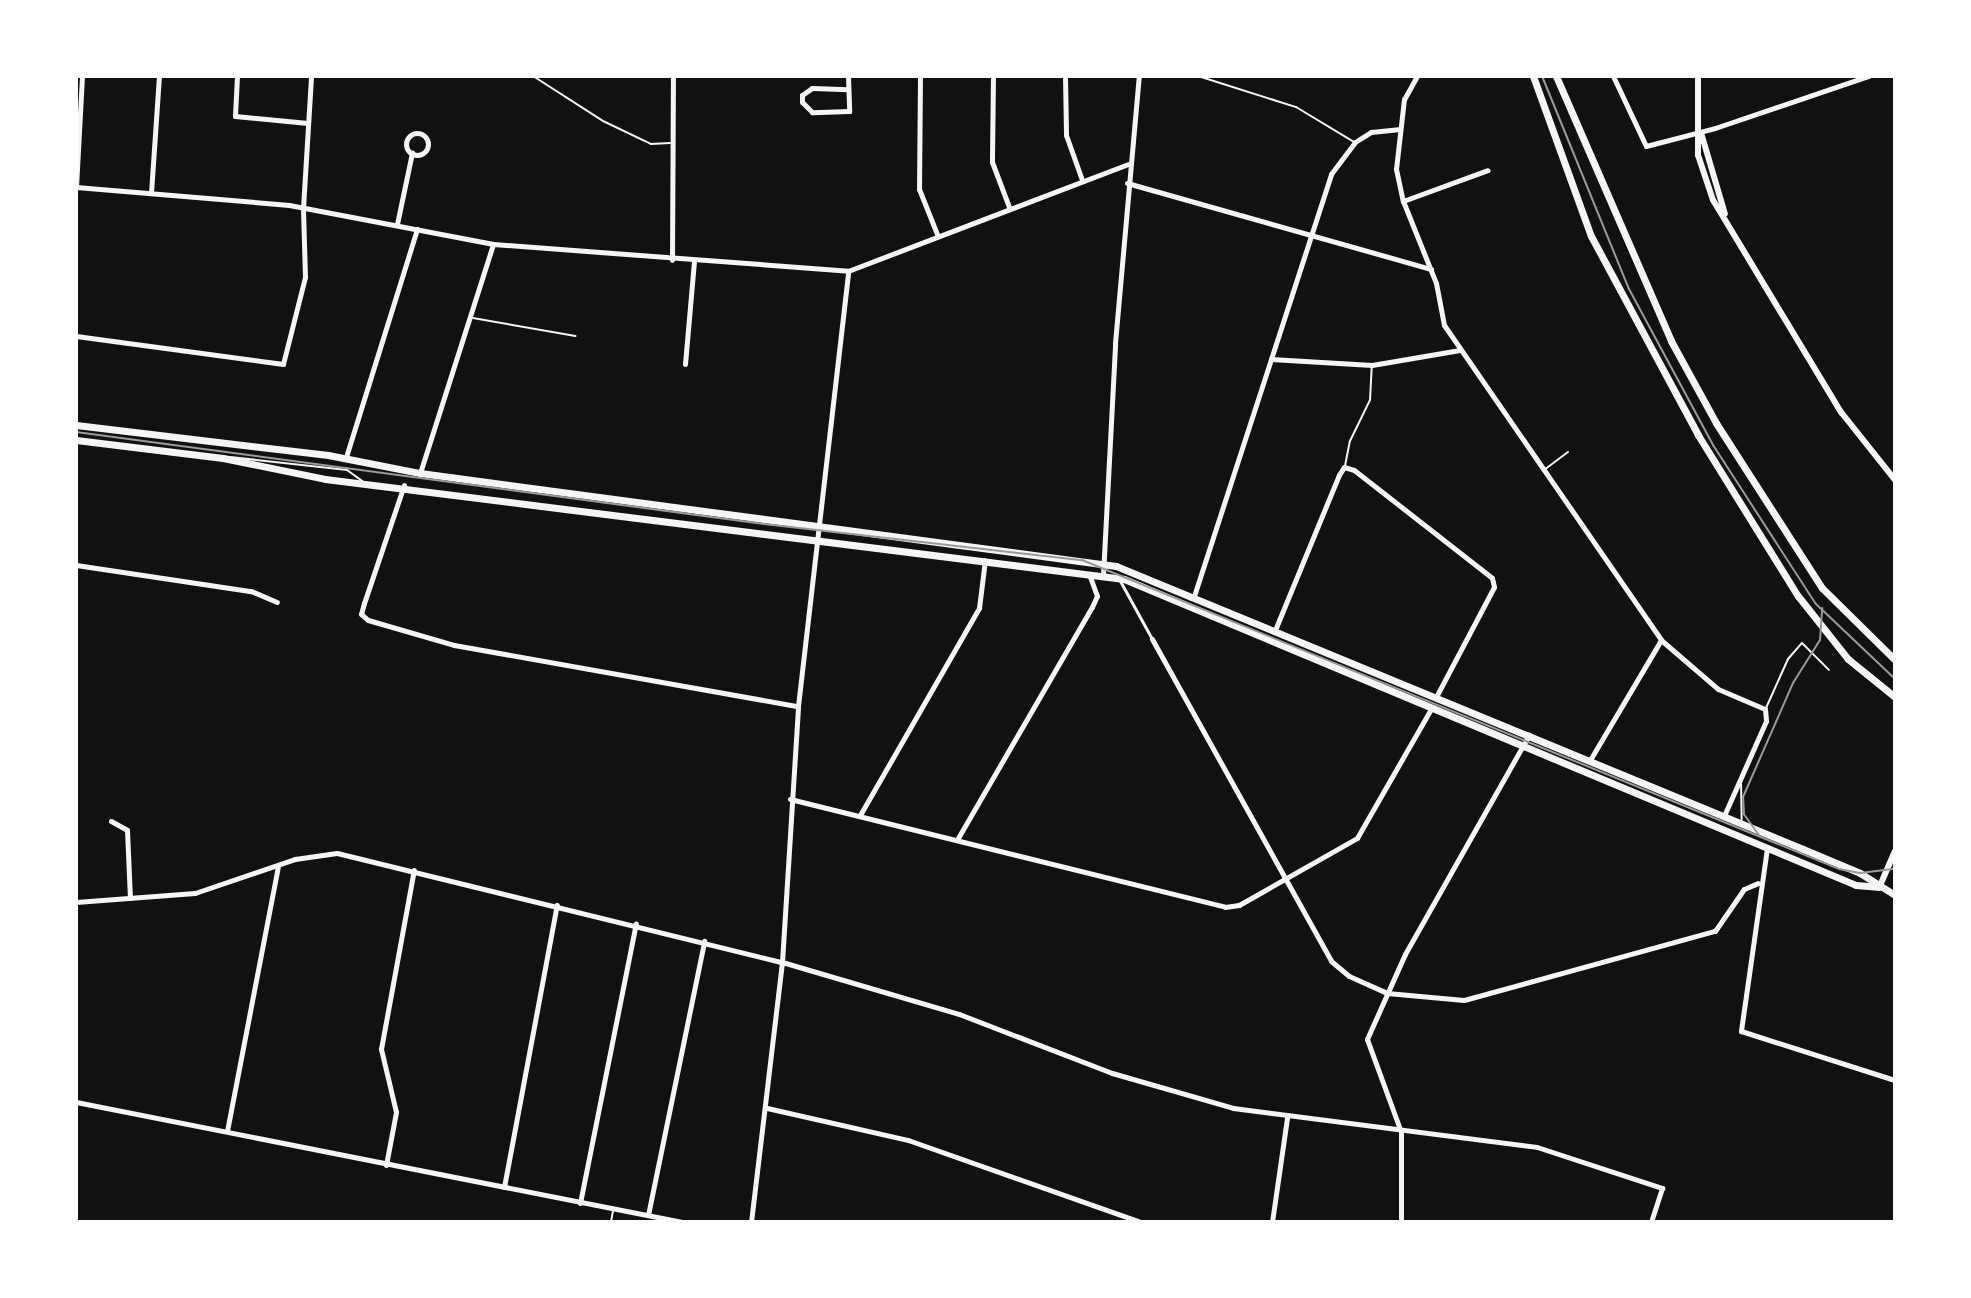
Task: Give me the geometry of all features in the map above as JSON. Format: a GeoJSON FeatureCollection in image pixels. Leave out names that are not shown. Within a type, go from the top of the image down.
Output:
{"type":"FeatureCollection","features":[{"type":"Feature","properties":{"kind":"main road"},"geometry":{"type":"LineString","coordinates":[[1533,76],[1591,236],[1698,435],[1798,596],[1848,659],[1895,697]]}},
{"type":"Feature","properties":{"kind":"main road"},"geometry":{"type":"LineString","coordinates":[[1556,76],[1671,341],[1716,423],[1822,588],[1895,660]]}},
{"type":"Feature","properties":{"kind":"main road"},"geometry":{"type":"LineString","coordinates":[[76,425],[346,457],[420,473],[1103,563],[1194,596],[1860,873],[1879,888],[1895,895]]}},
{"type":"Feature","properties":{"kind":"main road"},"geometry":{"type":"LineString","coordinates":[[76,440],[223,458],[294,474],[404,485],[1119,578],[1856,885],[1879,888]]}},
{"type":"Feature","properties":{"kind":"street"},"geometry":{"type":"LineString","coordinates":[[82,76],[76,188],[303,208],[493,244],[672,260],[848,271],[937,234],[1128,164]]}},
{"type":"Feature","properties":{"kind":"street"},"geometry":{"type":"LineString","coordinates":[[151,193],[159,76]]}},
{"type":"Feature","properties":{"kind":"street"},"geometry":{"type":"LineString","coordinates":[[237,76],[235,116],[308,123]]}},
{"type":"Feature","properties":{"kind":"street"},"geometry":{"type":"LineString","coordinates":[[76,336],[283,364],[305,277],[303,208],[311,76]]}},
{"type":"Feature","properties":{"kind":"street"},"geometry":{"type":"LineString","coordinates":[[672,260],[673,76]]}},
{"type":"Feature","properties":{"kind":"street"},"geometry":{"type":"LineString","coordinates":[[848,76],[849,111],[812,112],[802,102],[802,95],[812,88],[848,89]]}},
{"type":"Feature","properties":{"kind":"street"},"geometry":{"type":"LineString","coordinates":[[920,76],[919,189],[937,234]]}},
{"type":"Feature","properties":{"kind":"street"},"geometry":{"type":"LineString","coordinates":[[993,76],[992,162],[1009,207]]}},
{"type":"Feature","properties":{"kind":"street"},"geometry":{"type":"LineString","coordinates":[[1065,76],[1066,135],[1082,180]]}},
{"type":"Feature","properties":{"kind":"street"},"geometry":{"type":"LineString","coordinates":[[1103,575],[1128,164],[1139,76]]}},
{"type":"Feature","properties":{"kind":"street"},"geometry":{"type":"LineString","coordinates":[[1417,76],[1404,99],[1398,129],[1396,169],[1403,201],[1432,270],[1441,320],[1661,640],[1718,689],[1765,709],[1766,721],[1724,816]]}},
{"type":"Feature","properties":{"kind":"street"},"geometry":{"type":"LineString","coordinates":[[1613,76],[1646,146],[1869,76]]}},
{"type":"Feature","properties":{"kind":"street"},"geometry":{"type":"LineString","coordinates":[[1698,76],[1698,155],[1713,200],[1841,412],[1895,480]]}},
{"type":"Feature","properties":{"kind":"street"},"geometry":{"type":"LineString","coordinates":[[1194,596],[1331,174],[1355,142],[1371,132],[1398,129]]}},
{"type":"Feature","properties":{"kind":"street"},"geometry":{"type":"LineString","coordinates":[[397,224],[412,153],[407,139],[423,135],[426,149],[412,153]]}},
{"type":"Feature","properties":{"kind":"street"},"geometry":{"type":"LineString","coordinates":[[1403,201],[1488,170]]}},
{"type":"Feature","properties":{"kind":"street"},"geometry":{"type":"LineString","coordinates":[[1127,183],[1432,270]]}},
{"type":"Feature","properties":{"kind":"street"},"geometry":{"type":"LineString","coordinates":[[346,457],[417,229]]}},
{"type":"Feature","properties":{"kind":"street"},"geometry":{"type":"LineString","coordinates":[[420,473],[493,244]]}},
{"type":"Feature","properties":{"kind":"street"},"geometry":{"type":"LineString","coordinates":[[685,364],[694,261]]}},
{"type":"Feature","properties":{"kind":"street"},"geometry":{"type":"LineString","coordinates":[[751,1222],[782,962],[798,706],[848,271]]}},
{"type":"Feature","properties":{"kind":"street"},"geometry":{"type":"LineString","coordinates":[[1271,359],[1372,365],[1460,350]]}},
{"type":"Feature","properties":{"kind":"street"},"geometry":{"type":"LineString","coordinates":[[1275,630],[1344,467],[1492,578],[1494,587],[1436,697]]}},
{"type":"Feature","properties":{"kind":"street"},"geometry":{"type":"LineString","coordinates":[[404,485],[361,614],[387,627],[454,645],[798,706]]}},
{"type":"Feature","properties":{"kind":"street"},"geometry":{"type":"LineString","coordinates":[[860,815],[979,608],[985,559]]}},
{"type":"Feature","properties":{"kind":"street"},"geometry":{"type":"LineString","coordinates":[[76,565],[251,591],[277,602]]}},
{"type":"Feature","properties":{"kind":"street"},"geometry":{"type":"LineString","coordinates":[[958,838],[1092,607],[1097,596],[1089,574]]}},
{"type":"Feature","properties":{"kind":"street"},"geometry":{"type":"LineString","coordinates":[[1119,578],[1338,970],[1387,993],[1443,1001],[1475,998],[1715,931],[1744,889],[1758,883]]}},
{"type":"Feature","properties":{"kind":"street"},"geometry":{"type":"LineString","coordinates":[[1590,760],[1661,640]]}},
{"type":"Feature","properties":{"kind":"street"},"geometry":{"type":"LineString","coordinates":[[790,799],[958,838],[1225,907],[1239,905],[1357,838],[1431,709]]}},
{"type":"Feature","properties":{"kind":"street"},"geometry":{"type":"LineString","coordinates":[[1401,1222],[1401,1132],[1367,1039],[1387,993],[1529,735]]}},
{"type":"Feature","properties":{"kind":"street"},"geometry":{"type":"LineString","coordinates":[[111,821],[127,830],[130,898]]}},
{"type":"Feature","properties":{"kind":"street"},"geometry":{"type":"LineString","coordinates":[[1767,848],[1758,883],[1741,1031],[1895,1080]]}},
{"type":"Feature","properties":{"kind":"street"},"geometry":{"type":"LineString","coordinates":[[1879,888],[1895,851]]}},
{"type":"Feature","properties":{"kind":"street"},"geometry":{"type":"LineString","coordinates":[[76,902],[195,893],[278,865],[337,853],[782,962],[959,1014],[1145,1083],[1287,1118],[1526,1145],[1662,1188],[1651,1222]]}},
{"type":"Feature","properties":{"kind":"street"},"geometry":{"type":"LineString","coordinates":[[227,1131],[278,865]]}},
{"type":"Feature","properties":{"kind":"street"},"geometry":{"type":"LineString","coordinates":[[386,1165],[396,1112],[381,1049],[414,870]]}},
{"type":"Feature","properties":{"kind":"street"},"geometry":{"type":"LineString","coordinates":[[504,1187],[557,905]]}},
{"type":"Feature","properties":{"kind":"street"},"geometry":{"type":"LineString","coordinates":[[580,1203],[636,924]]}},
{"type":"Feature","properties":{"kind":"street"},"geometry":{"type":"LineString","coordinates":[[648,1215],[704,941]]}},
{"type":"Feature","properties":{"kind":"street"},"geometry":{"type":"LineString","coordinates":[[76,1102],[682,1222]]}},
{"type":"Feature","properties":{"kind":"street"},"geometry":{"type":"LineString","coordinates":[[767,1108],[908,1140],[1141,1222]]}},
{"type":"Feature","properties":{"kind":"street"},"geometry":{"type":"LineString","coordinates":[[1272,1222],[1287,1118]]}},
{"type":"Feature","properties":{"kind":"lane"},"geometry":{"type":"LineString","coordinates":[[533,76],[603,121],[651,144],[671,143]]}},
{"type":"Feature","properties":{"kind":"lane"},"geometry":{"type":"LineString","coordinates":[[1198,76],[1296,107],[1355,142]]}},
{"type":"Feature","properties":{"kind":"lane"},"geometry":{"type":"LineString","coordinates":[[468,316],[575,336]]}},
{"type":"Feature","properties":{"kind":"lane"},"geometry":{"type":"LineString","coordinates":[[1344,467],[1350,441],[1370,400],[1372,365]]}},
{"type":"Feature","properties":{"kind":"lane"},"geometry":{"type":"LineString","coordinates":[[1543,470],[1568,452]]}},
{"type":"Feature","properties":{"kind":"lane"},"geometry":{"type":"LineString","coordinates":[[223,458],[240,455],[347,470],[363,482]]}},
{"type":"Feature","properties":{"kind":"lane"},"geometry":{"type":"LineString","coordinates":[[1765,709],[1788,659],[1802,643],[1829,670]]}},
{"type":"Feature","properties":{"kind":"lane"},"geometry":{"type":"LineString","coordinates":[[1740,780],[1745,825]]}},
{"type":"Feature","properties":{"kind":"lane"},"geometry":{"type":"LineString","coordinates":[[611,1222],[613,1209]]}},
{"type":"Feature","properties":{"kind":"tram line"},"geometry":{"type":"LineString","coordinates":[[1542,76],[1629,289],[1713,445],[1816,604],[1895,679]]}},
{"type":"Feature","properties":{"kind":"tram line"},"geometry":{"type":"LineString","coordinates":[[76,432],[764,524],[1082,560],[1839,869],[1860,873],[1895,869]]}},
{"type":"Feature","properties":{"kind":"tram line"},"geometry":{"type":"LineString","coordinates":[[1759,835],[1744,814],[1743,797],[1793,683],[1820,640],[1822,608]]}}]}
